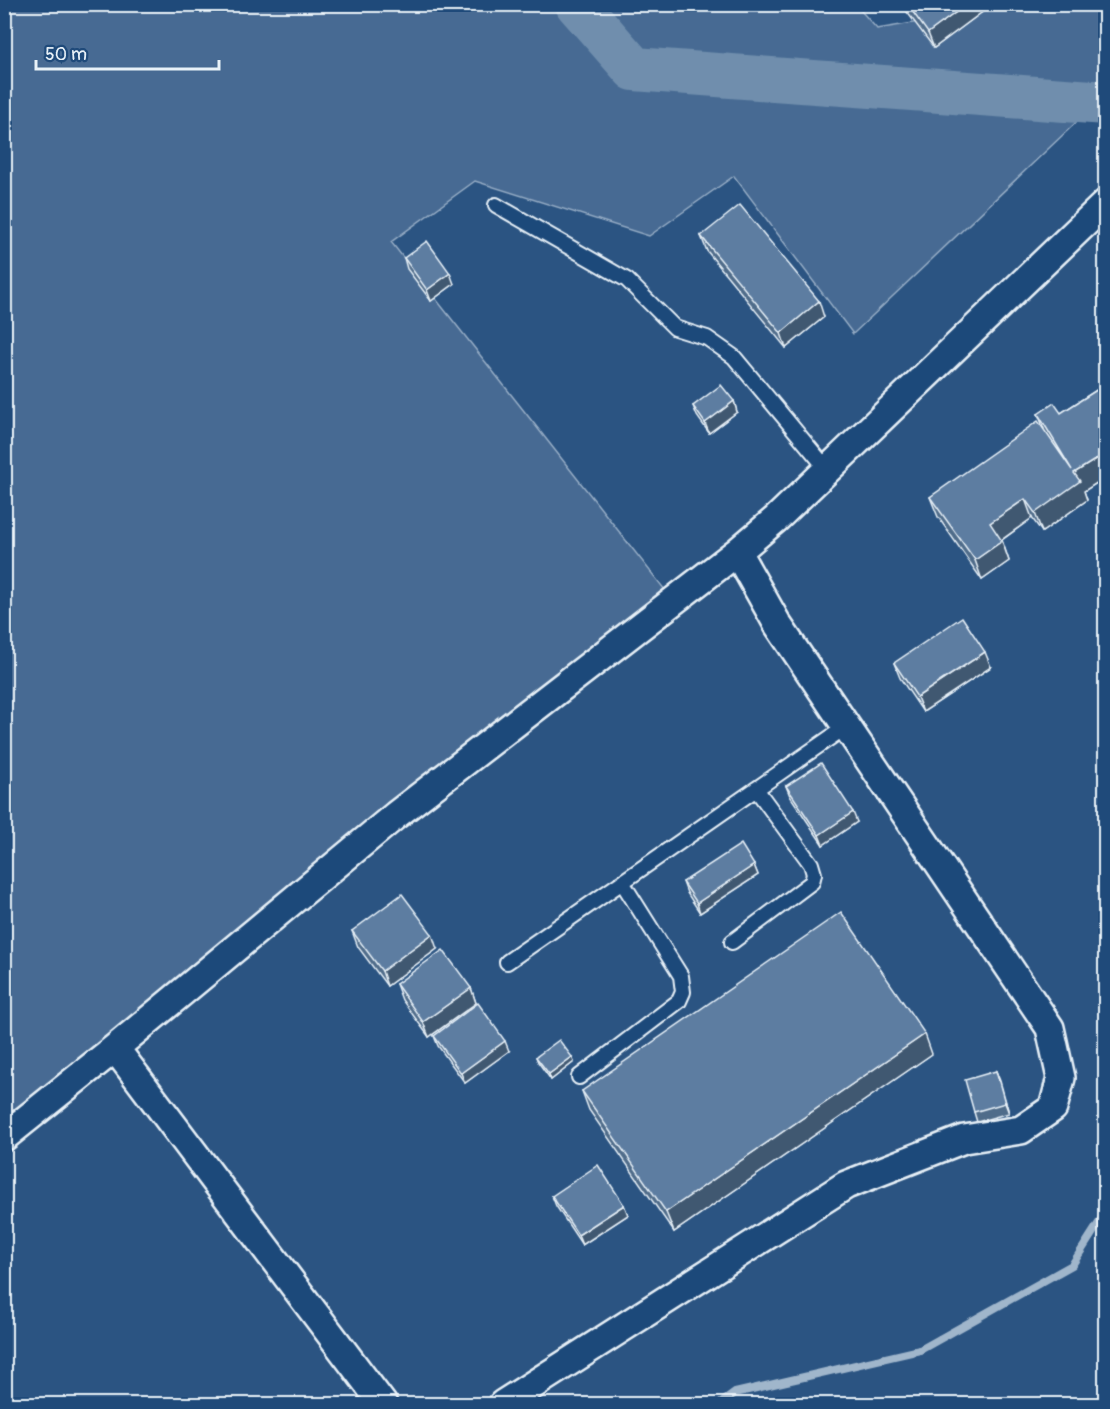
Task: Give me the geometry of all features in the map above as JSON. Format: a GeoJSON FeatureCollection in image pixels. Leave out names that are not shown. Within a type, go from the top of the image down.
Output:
{"type":"FeatureCollection","features":[{"type":"Feature","properties":{"kind":"street"},"geometry":{"type":"LineString","coordinates":[[4,1137],[396,815],[737,552],[776,519],[1106,203]]}},
{"type":"Feature","properties":{"kind":"street"},"geometry":{"type":"LineString","coordinates":[[503,1404],[846,1185],[964,1139],[1022,1130],[1053,1108],[1061,1078],[1050,1028],[778,625],[737,552]]}},
{"type":"Feature","properties":{"kind":"street"},"geometry":{"type":"LineString","coordinates":[[114,1048],[383,1404]]}},
{"type":"Feature","properties":{"kind":"lane"},"geometry":{"type":"LineString","coordinates":[[496,205],[627,280],[675,328],[707,338],[734,357],[827,470]]}},
{"type":"Feature","properties":{"kind":"lane"},"geometry":{"type":"LineString","coordinates":[[507,962],[847,726]]}},
{"type":"Feature","properties":{"kind":"lane"},"geometry":{"type":"LineString","coordinates":[[732,942],[812,882],[814,874],[811,864],[756,789]]}},
{"type":"Feature","properties":{"kind":"lane"},"geometry":{"type":"LineString","coordinates":[[579,1077],[679,1001],[683,992],[681,976],[622,882]]}},
{"type":"Feature","properties":{"kind":"shaded area"},"geometry":{"type":"Polygon","coordinates":[[[855,4],[877,29],[1022,5],[1105,5],[1105,95],[853,334],[734,176],[649,236],[475,181],[391,242],[680,609],[5,1137],[5,5],[855,4]]]}},
{"type":"Feature","properties":{"kind":"building"},"geometry":{"type":"Polygon","coordinates":[[[907,4],[967,4],[928,33],[907,4]]]}},
{"type":"Feature","properties":{"kind":"building"},"geometry":{"type":"Polygon","coordinates":[[[740,205],[819,301],[781,333],[701,236],[740,205]]]}},
{"type":"Feature","properties":{"kind":"building"},"geometry":{"type":"Polygon","coordinates":[[[427,241],[450,273],[427,290],[404,258],[427,241]]]}},
{"type":"Feature","properties":{"kind":"building"},"geometry":{"type":"Polygon","coordinates":[[[1106,384],[1106,453],[1074,473],[1080,481],[1035,513],[1025,499],[990,523],[1002,541],[975,560],[930,497],[1038,421],[1072,470],[1038,414],[1054,403],[1061,413],[1106,384]]]}},
{"type":"Feature","properties":{"kind":"building"},"geometry":{"type":"Polygon","coordinates":[[[721,385],[734,401],[705,423],[693,406],[721,385]]]}},
{"type":"Feature","properties":{"kind":"building"},"geometry":{"type":"Polygon","coordinates":[[[962,617],[985,652],[917,697],[894,663],[962,617]]]}},
{"type":"Feature","properties":{"kind":"building"},"geometry":{"type":"Polygon","coordinates":[[[821,763],[853,812],[819,835],[786,786],[821,763]]]}},
{"type":"Feature","properties":{"kind":"building"},"geometry":{"type":"Polygon","coordinates":[[[741,844],[754,865],[697,903],[683,882],[741,844]]]}},
{"type":"Feature","properties":{"kind":"building"},"geometry":{"type":"Polygon","coordinates":[[[402,894],[432,934],[382,971],[352,931],[402,894]]]}},
{"type":"Feature","properties":{"kind":"building"},"geometry":{"type":"Polygon","coordinates":[[[841,912],[925,1034],[666,1212],[582,1091],[841,912]]]}},
{"type":"Feature","properties":{"kind":"building"},"geometry":{"type":"Polygon","coordinates":[[[443,950],[471,988],[423,1022],[396,984],[443,950]]]}},
{"type":"Feature","properties":{"kind":"building"},"geometry":{"type":"Polygon","coordinates":[[[478,1003],[505,1041],[461,1073],[434,1036],[478,1003]]]}},
{"type":"Feature","properties":{"kind":"building"},"geometry":{"type":"Polygon","coordinates":[[[559,1040],[572,1057],[549,1074],[536,1057],[559,1040]]]}},
{"type":"Feature","properties":{"kind":"building"},"geometry":{"type":"Polygon","coordinates":[[[996,1071],[1005,1103],[974,1112],[965,1080],[996,1071]]]}},
{"type":"Feature","properties":{"kind":"building"},"geometry":{"type":"Polygon","coordinates":[[[598,1165],[624,1205],[578,1235],[552,1196],[598,1165]]]}},
{"type":"Feature","properties":{"kind":"waterway"},"geometry":{"type":"LineString","coordinates":[[577,4],[634,69],[1106,103]]}},
{"type":"Feature","properties":{"kind":"waterway"},"geometry":{"type":"LineString","coordinates":[[720,1404],[735,1393],[920,1350],[1072,1265],[1106,1212]]}}]}
